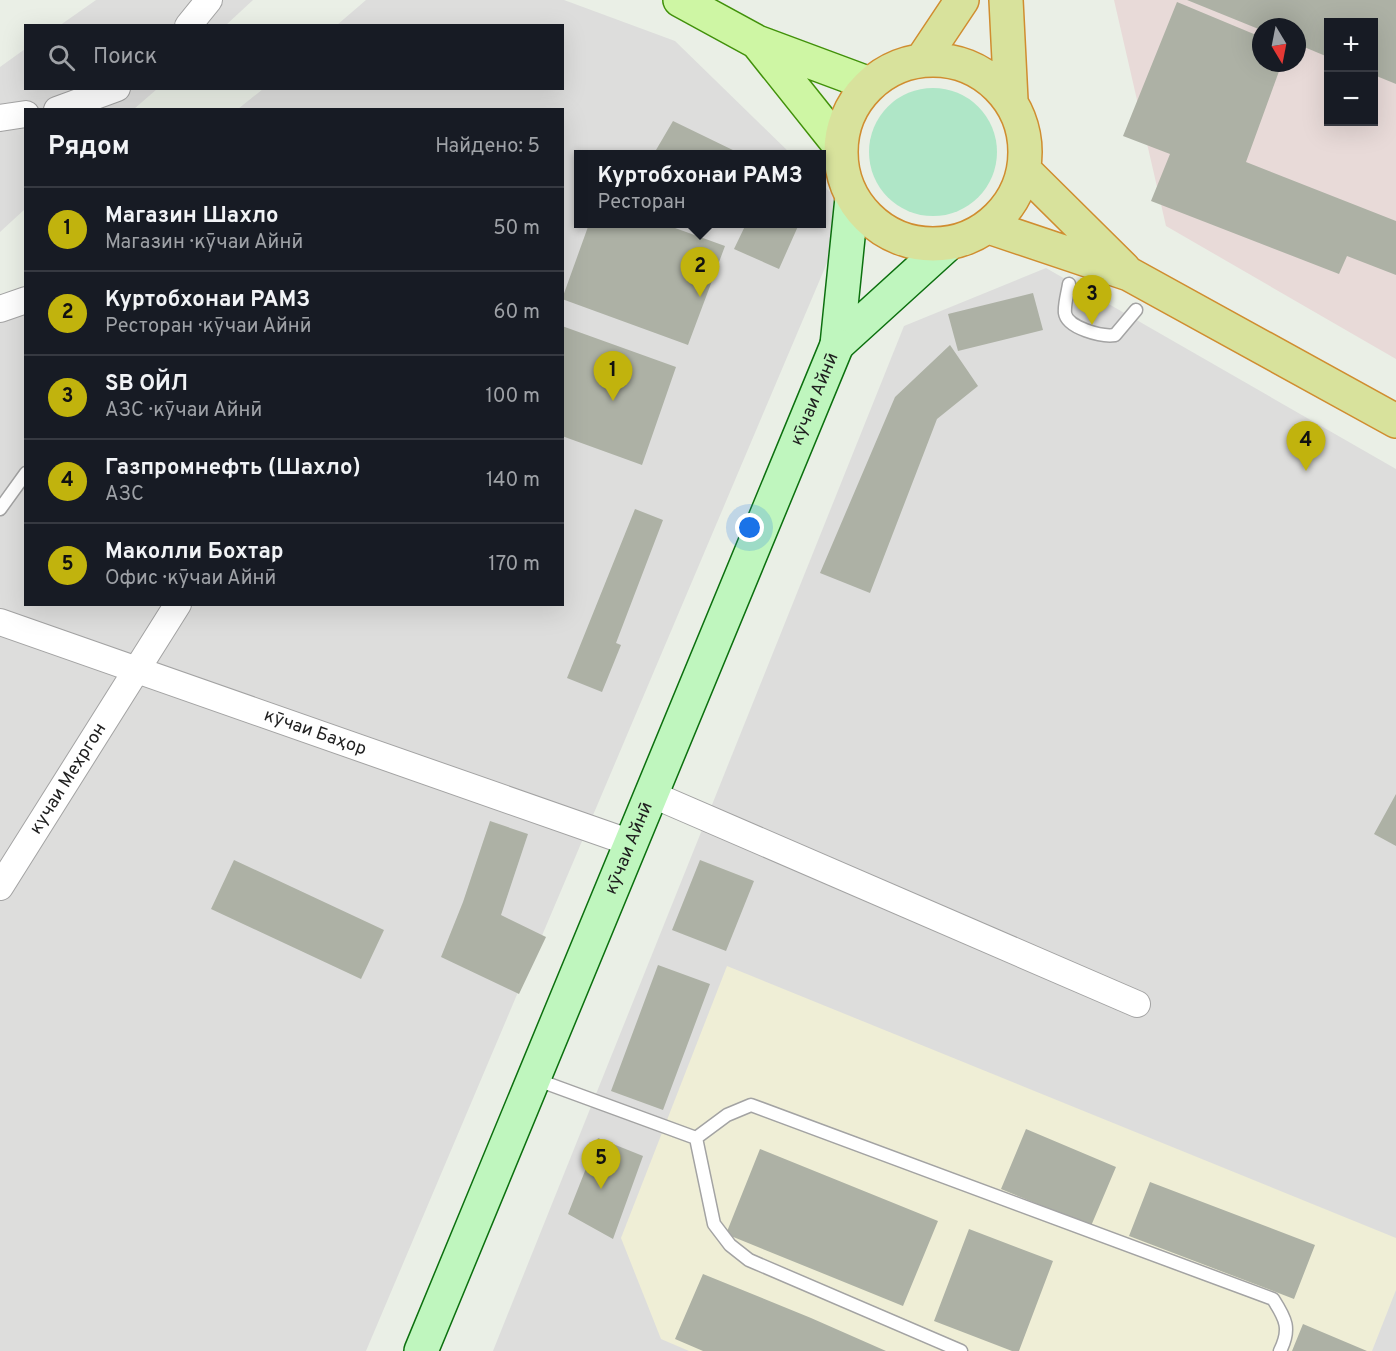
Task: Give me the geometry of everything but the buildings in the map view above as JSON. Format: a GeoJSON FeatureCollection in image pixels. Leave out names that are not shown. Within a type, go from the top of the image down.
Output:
{"type":"FeatureCollection","features":[{"type":"Feature","properties":{"kind":"highway"},"geometry":{"type":"LineString","coordinates":[[922,60],[962,0]]}},
{"type":"Feature","properties":{"kind":"highway"},"geometry":{"type":"LineString","coordinates":[[1006,0],[1011,100],[1025,134],[1025,171],[1012,202],[989,227],[969,238],[947,245],[892,237],[852,198],[842,173],[840,146],[849,112],[870,84],[894,68],[922,60],[972,68],[1011,100]]}},
{"type":"Feature","properties":{"kind":"highway"},"geometry":{"type":"LineString","coordinates":[[1025,171],[1129,274]]}},
{"type":"Feature","properties":{"kind":"highway"},"geometry":{"type":"LineString","coordinates":[[989,227],[1129,274],[1396,421]]}},
{"type":"Feature","properties":{"kind":"main road"},"geometry":{"type":"LineString","coordinates":[[680,0],[757,42],[870,84]]}},
{"type":"Feature","properties":{"kind":"main road"},"geometry":{"type":"LineString","coordinates":[[757,42],[840,146]]}},
{"type":"Feature","properties":{"kind":"main road","name":"кӯчаи Айнӣ"},"geometry":{"type":"LineString","coordinates":[[421,1351],[837,345],[852,198]]}},
{"type":"Feature","properties":{"kind":"main road","name":"кӯчаи Айнӣ"},"geometry":{"type":"LineString","coordinates":[[837,345],[947,245]]}},
{"type":"Feature","properties":{"kind":"street"},"geometry":{"type":"LineString","coordinates":[[190,24],[209,0]]}},
{"type":"Feature","properties":{"kind":"street"},"geometry":{"type":"LineString","coordinates":[[62,108],[112,90]]}},
{"type":"Feature","properties":{"kind":"street"},"geometry":{"type":"LineString","coordinates":[[0,118],[24,114]]}},
{"type":"Feature","properties":{"kind":"street"},"geometry":{"type":"LineString","coordinates":[[0,309],[24,301]]}},
{"type":"Feature","properties":{"kind":"street","name":"кучаи Мехргон"},"geometry":{"type":"LineString","coordinates":[[0,887],[177,606]]}},
{"type":"Feature","properties":{"kind":"street","name":"кӯчаи Баҳор"},"geometry":{"type":"LineString","coordinates":[[0,622],[631,843]]}},
{"type":"Feature","properties":{"kind":"street"},"geometry":{"type":"LineString","coordinates":[[651,794],[1137,1004]]}},
{"type":"Feature","properties":{"kind":"lane"},"geometry":{"type":"LineString","coordinates":[[1069,284],[1065,314],[1070,322],[1102,337],[1114,335],[1136,310]]}},
{"type":"Feature","properties":{"kind":"lane"},"geometry":{"type":"LineString","coordinates":[[0,509],[24,476]]}},
{"type":"Feature","properties":{"kind":"lane"},"geometry":{"type":"LineString","coordinates":[[534,1079],[696,1138]]}},
{"type":"Feature","properties":{"kind":"lane"},"geometry":{"type":"LineString","coordinates":[[696,1138],[727,1115],[751,1105],[1273,1299],[1284,1317],[1287,1336],[1280,1351]]}},
{"type":"Feature","properties":{"kind":"lane"},"geometry":{"type":"LineString","coordinates":[[696,1138],[714,1224],[730,1245],[749,1260],[961,1351]]}},
{"type":"Feature","properties":{"kind":"shaded area"},"geometry":{"type":"Polygon","coordinates":[[[96,0],[253,0],[227,24],[62,24],[96,0]]]}},
{"type":"Feature","properties":{"kind":"shaded area"},"geometry":{"type":"Polygon","coordinates":[[[366,0],[564,0],[675,41],[787,150],[574,150],[574,228],[826,228],[826,188],[849,211],[366,1351],[0,1351],[0,313],[24,293],[24,606],[564,606],[564,108],[239,108],[262,90],[564,90],[564,24],[338,24],[366,0]]]}},
{"type":"Feature","properties":{"kind":"shaded area"},"geometry":{"type":"Polygon","coordinates":[[[1114,0],[1396,0],[1396,359],[1166,226],[1114,0]]]}},
{"type":"Feature","properties":{"kind":"shaded area"},"geometry":{"type":"Polygon","coordinates":[[[24,50],[24,90],[156,90],[135,108],[24,108],[24,210],[0,232],[0,67],[24,50]]]}},
{"type":"Feature","properties":{"kind":"shaded area"},"geometry":{"type":"Polygon","coordinates":[[[1046,268],[1396,469],[1396,1351],[493,1351],[904,326],[1046,268]]]}},
{"type":"Feature","properties":{"kind":"shaded area"},"geometry":{"type":"Polygon","coordinates":[[[727,966],[1396,1238],[1396,1290],[1372,1351],[689,1351],[661,1339],[621,1238],[727,966]]]}},
{"type":"Feature","properties":{"kind":"green space"},"geometry":{"type":"Polygon","coordinates":[[[933,88],[958,93],[978,107],[992,127],[997,152],[992,177],[978,197],[958,211],[933,216],[908,211],[888,197],[874,177],[869,152],[874,127],[888,107],[908,93],[933,88]]]}},
{"type":"Feature","properties":{"kind":"place","name":"Куртобхонаи РАМЗ"},"geometry":{"type":"Point","coordinates":[700,297]}},
{"type":"Feature","properties":{"kind":"place","name":"SB ОЙЛ"},"geometry":{"type":"Point","coordinates":[1092,325]}},
{"type":"Feature","properties":{"kind":"place","name":"Магазин Шахло"},"geometry":{"type":"Point","coordinates":[613,401]}},
{"type":"Feature","properties":{"kind":"place","name":"Газпромнефть (Шахло)"},"geometry":{"type":"Point","coordinates":[1306,471]}},
{"type":"Feature","properties":{"kind":"place","name":"Маколли Бохтар"},"geometry":{"type":"Point","coordinates":[601,1189]}}]}
